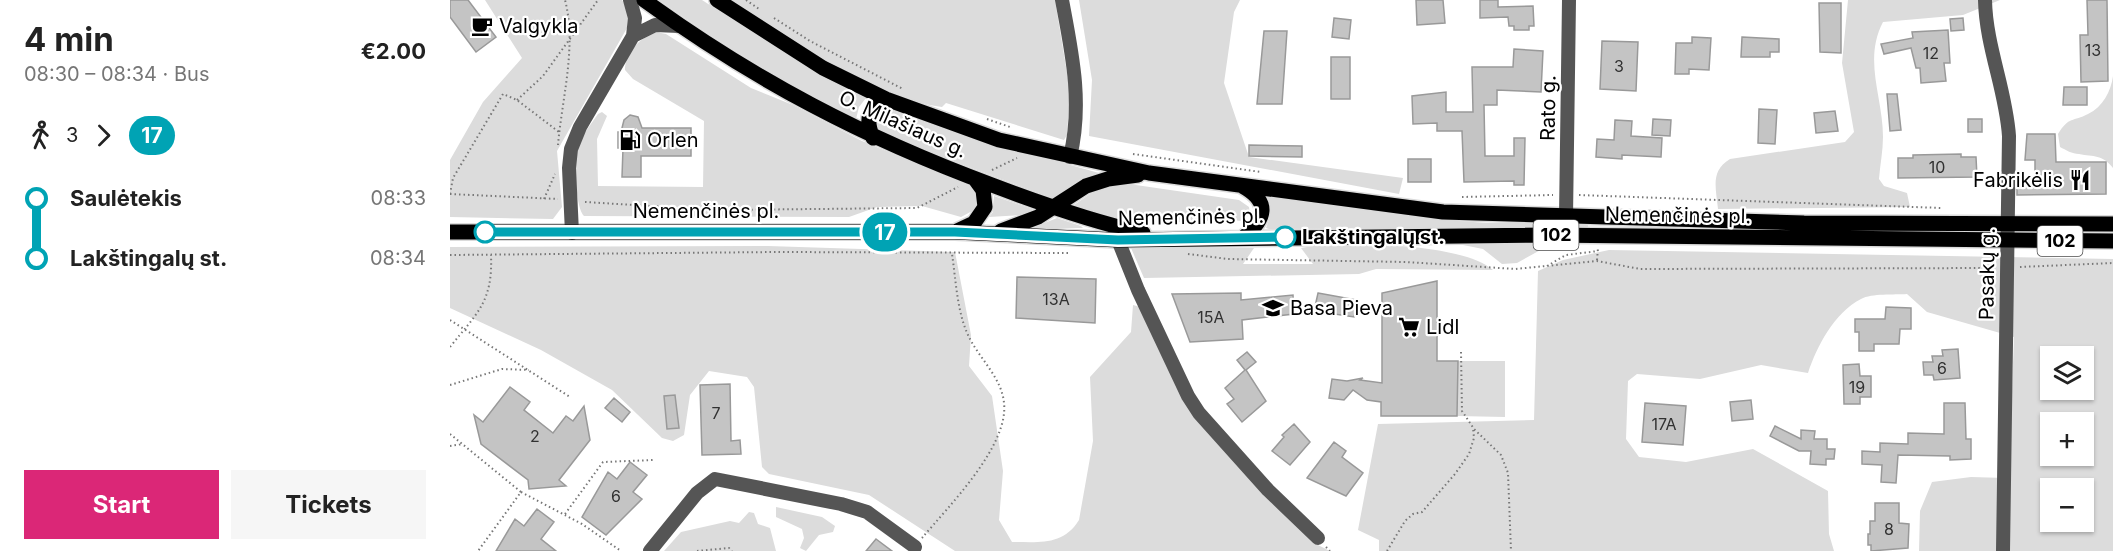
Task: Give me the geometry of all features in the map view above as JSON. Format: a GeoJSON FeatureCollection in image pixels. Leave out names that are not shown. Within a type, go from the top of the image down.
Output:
{"type":"FeatureCollection","features":[{"type":"Feature","properties":{"kind":"main road","name":"O. Milašiaus g."},"geometry":{"type":"LineString","coordinates":[[645,0],[679,26],[797,99],[873,138],[1054,208],[1167,238]]}},
{"type":"Feature","properties":{"kind":"main road","name":"O. Milašiaus g."},"geometry":{"type":"LineString","coordinates":[[717,0],[823,68],[886,99],[956,126],[1037,149],[1149,173]]}},
{"type":"Feature","properties":{"kind":"main road"},"geometry":{"type":"LineString","coordinates":[[873,138],[868,125],[868,114],[875,105],[886,99]]}},
{"type":"Feature","properties":{"kind":"main road","name":"Nemenčinės pl."},"geometry":{"type":"LineString","coordinates":[[1149,173],[1443,212],[1566,217],[2113,224]]}},
{"type":"Feature","properties":{"kind":"main road","name":"102"},"geometry":{"type":"LineString","coordinates":[[995,233],[1054,208],[1086,186],[1108,179],[1149,173]]}},
{"type":"Feature","properties":{"kind":"main road"},"geometry":{"type":"LineString","coordinates":[[955,232],[974,223],[985,207],[983,190],[975,179]]}},
{"type":"Feature","properties":{"kind":"main road"},"geometry":{"type":"LineString","coordinates":[[1239,184],[1257,196],[1263,208],[1262,217],[1257,226],[1243,238]]}},
{"type":"Feature","properties":{"kind":"main road","name":"Nemenčinės pl."},"geometry":{"type":"LineString","coordinates":[[450,232],[955,232],[1118,240],[1558,235],[2007,242],[2113,241]]}},
{"type":"Feature","properties":{"kind":"street"},"geometry":{"type":"LineString","coordinates":[[572,233],[571,149],[585,118],[633,36],[635,18],[630,0]]}},
{"type":"Feature","properties":{"kind":"street"},"geometry":{"type":"LineString","coordinates":[[1062,0],[1075,64],[1077,114],[1070,157]]}},
{"type":"Feature","properties":{"kind":"street","name":"Rato g."},"geometry":{"type":"LineString","coordinates":[[1566,217],[1569,0]]}},
{"type":"Feature","properties":{"kind":"street","name":"Pasakų g."},"geometry":{"type":"LineString","coordinates":[[1985,0],[1993,61],[2007,106],[2003,551]]}},
{"type":"Feature","properties":{"kind":"street"},"geometry":{"type":"LineString","coordinates":[[633,36],[655,25],[679,26]]}},
{"type":"Feature","properties":{"kind":"street"},"geometry":{"type":"LineString","coordinates":[[1118,240],[1138,290],[1193,404],[1268,490],[1318,538]]}},
{"type":"Feature","properties":{"kind":"street"},"geometry":{"type":"LineString","coordinates":[[650,551],[697,493],[714,479],[831,501],[867,512],[915,547]]}},
{"type":"Feature","properties":{"kind":"path"},"geometry":{"type":"LineString","coordinates":[[557,153],[569,39],[569,14],[565,0]]}},
{"type":"Feature","properties":{"kind":"path"},"geometry":{"type":"LineString","coordinates":[[517,100],[543,76],[598,0]]}},
{"type":"Feature","properties":{"kind":"path"},"geometry":{"type":"LineString","coordinates":[[746,0],[762,11]]}},
{"type":"Feature","properties":{"kind":"path"},"geometry":{"type":"LineString","coordinates":[[771,17],[906,90]]}},
{"type":"Feature","properties":{"kind":"path"},"geometry":{"type":"LineString","coordinates":[[559,132],[517,100],[503,94],[453,178],[450,194],[717,210],[917,208],[1037,149]]}},
{"type":"Feature","properties":{"kind":"path"},"geometry":{"type":"LineString","coordinates":[[978,117],[1019,130]]}},
{"type":"Feature","properties":{"kind":"path"},"geometry":{"type":"LineString","coordinates":[[1130,153],[1266,173]]}},
{"type":"Feature","properties":{"kind":"path"},"geometry":{"type":"LineString","coordinates":[[544,199],[556,171]]}},
{"type":"Feature","properties":{"kind":"path"},"geometry":{"type":"LineString","coordinates":[[1453,198],[1566,195],[1948,208]]}},
{"type":"Feature","properties":{"kind":"path"},"geometry":{"type":"LineString","coordinates":[[1547,266],[1566,255],[1598,251]]}},
{"type":"Feature","properties":{"kind":"path"},"geometry":{"type":"LineString","coordinates":[[450,255],[777,252],[1077,253]]}},
{"type":"Feature","properties":{"kind":"path"},"geometry":{"type":"LineString","coordinates":[[915,547],[958,495],[991,449],[999,433],[1004,410],[998,383],[969,338],[951,253]]}},
{"type":"Feature","properties":{"kind":"path"},"geometry":{"type":"LineString","coordinates":[[1185,254],[1228,260],[1406,262],[1515,269],[1597,261],[1640,269],[1814,270],[2113,263]]}},
{"type":"Feature","properties":{"kind":"path"},"geometry":{"type":"LineString","coordinates":[[450,347],[484,304],[492,279],[491,255]]}},
{"type":"Feature","properties":{"kind":"path"},"geometry":{"type":"LineString","coordinates":[[450,320],[570,397]]}},
{"type":"Feature","properties":{"kind":"path"},"geometry":{"type":"LineString","coordinates":[[1461,352],[1462,411],[1473,427],[1501,455],[1508,473],[1511,551]]}},
{"type":"Feature","properties":{"kind":"path"},"geometry":{"type":"LineString","coordinates":[[450,385],[502,369],[529,370]]}},
{"type":"Feature","properties":{"kind":"path"},"geometry":{"type":"LineString","coordinates":[[1387,551],[1405,521],[1413,514],[1422,512],[1469,454],[1474,438],[1473,427]]}},
{"type":"Feature","properties":{"kind":"path"},"geometry":{"type":"LineString","coordinates":[[450,434],[521,492],[565,514],[621,551]]}},
{"type":"Feature","properties":{"kind":"path"},"geometry":{"type":"LineString","coordinates":[[450,446],[463,444]]}},
{"type":"Feature","properties":{"kind":"path"},"geometry":{"type":"LineString","coordinates":[[565,514],[603,462],[654,460]]}},
{"type":"Feature","properties":{"kind":"path"},"geometry":{"type":"LineString","coordinates":[[478,551],[521,492]]}},
{"type":"Feature","properties":{"kind":"path"},"geometry":{"type":"LineString","coordinates":[[697,551],[729,548],[732,551]]}},
{"type":"Feature","properties":{"kind":"shaded area"},"geometry":{"type":"Polygon","coordinates":[[[485,0],[622,0],[629,11],[627,28],[557,151],[562,207],[553,219],[450,217],[450,160],[483,102],[522,58],[485,0]]]}},
{"type":"Feature","properties":{"kind":"shaded area"},"geometry":{"type":"Polygon","coordinates":[[[659,0],[702,0],[803,65],[866,98],[859,107],[856,119],[755,63],[659,0]]]}},
{"type":"Feature","properties":{"kind":"shaded area"},"geometry":{"type":"Polygon","coordinates":[[[732,0],[1055,0],[1070,91],[1067,135],[1064,140],[946,103],[942,107],[888,92],[832,65],[732,0]]]}},
{"type":"Feature","properties":{"kind":"shaded area"},"geometry":{"type":"Polygon","coordinates":[[[1079,0],[1240,0],[1234,12],[1224,83],[1249,157],[1403,178],[1399,194],[1089,136],[1092,80],[1079,0]]]}},
{"type":"Feature","properties":{"kind":"shaded area"},"geometry":{"type":"Polygon","coordinates":[[[1848,0],[2000,0],[1963,15],[1883,22],[1877,36],[1874,65],[1883,137],[1879,179],[1884,186],[1907,193],[1910,207],[1718,209],[1717,175],[1719,169],[1730,159],[1845,142],[1854,132],[1842,63],[1848,0]]]}},
{"type":"Feature","properties":{"kind":"shaded area"},"geometry":{"type":"Polygon","coordinates":[[[656,32],[666,34],[751,88],[793,105],[862,141],[973,187],[977,191],[976,209],[961,217],[922,206],[877,207],[849,217],[584,216],[577,193],[577,153],[584,134],[598,114],[602,112],[607,116],[597,139],[598,186],[703,187],[704,121],[633,79],[625,70],[628,57],[635,46],[656,32]]]}},
{"type":"Feature","properties":{"kind":"shaded area"},"geometry":{"type":"Polygon","coordinates":[[[2113,76],[2113,168],[2101,158],[2074,153],[2060,147],[2058,134],[2068,122],[2088,114],[2102,103],[2113,76]]]}},
{"type":"Feature","properties":{"kind":"shaded area"},"geometry":{"type":"Polygon","coordinates":[[[885,108],[949,131],[1099,173],[1079,180],[1055,199],[921,149],[877,129],[875,112],[885,108]]]}},
{"type":"Feature","properties":{"kind":"shaded area"},"geometry":{"type":"Polygon","coordinates":[[[1129,184],[1239,200],[1249,207],[1250,214],[1242,221],[1132,222],[1091,214],[1074,205],[1096,190],[1129,184]]]}},
{"type":"Feature","properties":{"kind":"shaded area"},"geometry":{"type":"Polygon","coordinates":[[[994,196],[1032,209],[1032,211],[1022,215],[989,217],[993,212],[994,196]]]}},
{"type":"Feature","properties":{"kind":"shaded area"},"geometry":{"type":"Polygon","coordinates":[[[1267,196],[1432,219],[1487,223],[1588,223],[1588,228],[1269,229],[1266,228],[1270,217],[1267,196]]]}},
{"type":"Feature","properties":{"kind":"shaded area"},"geometry":{"type":"Polygon","coordinates":[[[1057,218],[1081,226],[1083,228],[1032,228],[1057,218]]]}},
{"type":"Feature","properties":{"kind":"shaded area"},"geometry":{"type":"Polygon","coordinates":[[[1463,242],[1553,243],[1517,263],[1502,264],[1483,249],[1463,245],[1463,242]]]}},
{"type":"Feature","properties":{"kind":"shaded area"},"geometry":{"type":"Polygon","coordinates":[[[1332,243],[1393,245],[1440,251],[1461,255],[1493,270],[1376,269],[1359,274],[1144,278],[1131,248],[1254,248],[1243,264],[1313,264],[1301,248],[1332,243]]]}},
{"type":"Feature","properties":{"kind":"shaded area"},"geometry":{"type":"Polygon","coordinates":[[[768,246],[955,252],[971,335],[969,366],[992,396],[1003,471],[999,520],[1012,542],[1050,541],[1066,534],[1079,520],[1093,441],[1090,377],[1131,332],[1133,305],[1144,308],[1178,390],[1316,544],[1330,551],[955,551],[869,495],[769,474],[762,467],[754,387],[747,377],[709,371],[690,395],[684,435],[673,441],[662,438],[612,390],[541,350],[450,308],[450,247],[768,246]]]}},
{"type":"Feature","properties":{"kind":"shaded area"},"geometry":{"type":"Polygon","coordinates":[[[1609,250],[2113,259],[2113,551],[1919,551],[1920,511],[1932,482],[1971,477],[2005,478],[2009,471],[2014,337],[1927,312],[1907,294],[1871,296],[1851,305],[1828,331],[1816,352],[1808,373],[1761,365],[1700,379],[1637,374],[1628,381],[1626,439],[1639,457],[1686,462],[1753,449],[1828,491],[1829,534],[1834,551],[1379,551],[1379,540],[1358,530],[1378,424],[1534,420],[1538,271],[1563,260],[1609,250]]]}},
{"type":"Feature","properties":{"kind":"shaded area"},"geometry":{"type":"Polygon","coordinates":[[[1458,361],[1505,361],[1505,417],[1457,416],[1458,361]]]}},
{"type":"Feature","properties":{"kind":"shaded area"},"geometry":{"type":"Polygon","coordinates":[[[776,507],[822,517],[835,526],[833,532],[819,535],[806,551],[800,548],[804,538],[802,529],[776,517],[776,507]]]}},
{"type":"Feature","properties":{"kind":"shaded area"},"geometry":{"type":"Polygon","coordinates":[[[749,512],[754,513],[758,524],[770,528],[776,551],[664,551],[681,532],[730,521],[739,523],[749,512]]]}},
{"type":"Feature","properties":{"kind":"building"},"geometry":{"type":"Polygon","coordinates":[[[450,0],[468,0],[496,37],[476,52],[450,17],[450,0]]]}},
{"type":"Feature","properties":{"kind":"building"},"geometry":{"type":"Polygon","coordinates":[[[1416,0],[1443,0],[1445,23],[1417,25],[1416,0]]]}},
{"type":"Feature","properties":{"kind":"building"},"geometry":{"type":"Polygon","coordinates":[[[1480,0],[1498,0],[1498,7],[1533,6],[1534,26],[1529,26],[1529,30],[1514,30],[1514,26],[1509,26],[1508,17],[1480,18],[1480,0]]]}},
{"type":"Feature","properties":{"kind":"building"},"geometry":{"type":"Polygon","coordinates":[[[2087,0],[2107,0],[2108,81],[2081,82],[2080,35],[2088,35],[2087,0]]]}},
{"type":"Feature","properties":{"kind":"building"},"geometry":{"type":"Polygon","coordinates":[[[1819,3],[1841,3],[1841,53],[1820,52],[1819,3]]]}},
{"type":"Feature","properties":{"kind":"building"},"geometry":{"type":"Polygon","coordinates":[[[1334,18],[1351,20],[1349,39],[1332,37],[1334,18]]]}},
{"type":"Feature","properties":{"kind":"building"},"geometry":{"type":"Polygon","coordinates":[[[1963,18],[1964,30],[1951,31],[1950,19],[1963,18]]]}},
{"type":"Feature","properties":{"kind":"building"},"geometry":{"type":"Polygon","coordinates":[[[1948,30],[1950,63],[1944,63],[1946,81],[1921,83],[1920,68],[1916,68],[1911,48],[1884,54],[1881,44],[1913,38],[1912,32],[1948,30]]]}},
{"type":"Feature","properties":{"kind":"building"},"geometry":{"type":"Polygon","coordinates":[[[1264,31],[1287,31],[1282,104],[1257,104],[1264,31]]]}},
{"type":"Feature","properties":{"kind":"building"},"geometry":{"type":"Polygon","coordinates":[[[1692,37],[1711,38],[1709,70],[1689,69],[1689,74],[1675,74],[1676,43],[1692,43],[1692,37]]]}},
{"type":"Feature","properties":{"kind":"building"},"geometry":{"type":"Polygon","coordinates":[[[1742,37],[1779,39],[1779,52],[1770,52],[1770,57],[1741,57],[1742,37]]]}},
{"type":"Feature","properties":{"kind":"building"},"geometry":{"type":"Polygon","coordinates":[[[1602,41],[1638,42],[1636,91],[1600,89],[1602,41]]]}},
{"type":"Feature","properties":{"kind":"building"},"geometry":{"type":"Polygon","coordinates":[[[1514,49],[1543,51],[1541,92],[1497,90],[1497,105],[1484,105],[1485,156],[1514,156],[1514,138],[1525,138],[1524,185],[1514,185],[1514,181],[1464,182],[1462,131],[1437,131],[1437,123],[1413,124],[1412,96],[1446,92],[1446,112],[1473,112],[1472,67],[1513,67],[1514,49]]]}},
{"type":"Feature","properties":{"kind":"building"},"geometry":{"type":"Polygon","coordinates":[[[1331,57],[1350,57],[1350,99],[1331,99],[1331,57]]]}},
{"type":"Feature","properties":{"kind":"building"},"geometry":{"type":"Polygon","coordinates":[[[2064,87],[2087,87],[2087,105],[2063,105],[2064,87]]]}},
{"type":"Feature","properties":{"kind":"building"},"geometry":{"type":"Polygon","coordinates":[[[1887,94],[1897,94],[1901,130],[1890,131],[1887,94]]]}},
{"type":"Feature","properties":{"kind":"building"},"geometry":{"type":"Polygon","coordinates":[[[1759,109],[1777,110],[1775,144],[1758,143],[1759,109]]]}},
{"type":"Feature","properties":{"kind":"building"},"geometry":{"type":"Polygon","coordinates":[[[1835,111],[1838,131],[1816,133],[1814,113],[1835,111]]]}},
{"type":"Feature","properties":{"kind":"building"},"geometry":{"type":"Polygon","coordinates":[[[630,115],[638,117],[642,128],[691,128],[691,156],[641,156],[641,177],[622,177],[623,148],[618,148],[618,132],[621,132],[624,120],[630,115]]]}},
{"type":"Feature","properties":{"kind":"building"},"geometry":{"type":"Polygon","coordinates":[[[1653,119],[1671,120],[1670,136],[1652,135],[1653,119]]]}},
{"type":"Feature","properties":{"kind":"building"},"geometry":{"type":"Polygon","coordinates":[[[1968,119],[1982,119],[1982,132],[1968,132],[1968,119]]]}},
{"type":"Feature","properties":{"kind":"building"},"geometry":{"type":"Polygon","coordinates":[[[1615,120],[1632,121],[1631,136],[1662,138],[1661,157],[1622,155],[1622,159],[1596,157],[1597,139],[1614,140],[1615,120]]]}},
{"type":"Feature","properties":{"kind":"building"},"geometry":{"type":"Polygon","coordinates":[[[2027,134],[2055,134],[2056,162],[2106,162],[2106,194],[2017,195],[2017,184],[2032,184],[2032,180],[2035,180],[2035,160],[2025,160],[2027,134]]]}},
{"type":"Feature","properties":{"kind":"building"},"geometry":{"type":"Polygon","coordinates":[[[1249,145],[1302,146],[1302,157],[1249,156],[1249,145]]]}},
{"type":"Feature","properties":{"kind":"building"},"geometry":{"type":"Polygon","coordinates":[[[1961,154],[1961,157],[1976,157],[1977,177],[1898,178],[1898,158],[1913,158],[1913,155],[1961,154]]]}},
{"type":"Feature","properties":{"kind":"building"},"geometry":{"type":"Polygon","coordinates":[[[1408,159],[1431,159],[1431,182],[1408,182],[1408,159]]]}},
{"type":"Feature","properties":{"kind":"building"},"geometry":{"type":"Polygon","coordinates":[[[1017,277],[1096,279],[1095,323],[1016,318],[1017,277]]]}},
{"type":"Feature","properties":{"kind":"building","name":"Lidl"},"geometry":{"type":"Polygon","coordinates":[[[1437,281],[1437,361],[1458,361],[1457,416],[1381,416],[1381,402],[1367,400],[1353,390],[1344,400],[1329,398],[1332,379],[1347,381],[1363,378],[1360,380],[1382,383],[1382,293],[1437,281]]]}},
{"type":"Feature","properties":{"kind":"building"},"geometry":{"type":"Polygon","coordinates":[[[1241,293],[1241,300],[1293,295],[1294,314],[1242,320],[1243,339],[1190,342],[1172,294],[1241,293]]]}},
{"type":"Feature","properties":{"kind":"building"},"geometry":{"type":"Polygon","coordinates":[[[1318,293],[1357,300],[1354,317],[1314,311],[1318,293]]]}},
{"type":"Feature","properties":{"kind":"building"},"geometry":{"type":"Polygon","coordinates":[[[1886,307],[1911,308],[1911,329],[1900,329],[1899,344],[1874,344],[1874,351],[1859,351],[1859,332],[1855,332],[1855,319],[1885,319],[1886,307]]]}},
{"type":"Feature","properties":{"kind":"building"},"geometry":{"type":"Polygon","coordinates":[[[1958,349],[1960,378],[1934,380],[1933,375],[1924,375],[1923,362],[1933,362],[1932,356],[1943,356],[1942,350],[1958,349]]]}},
{"type":"Feature","properties":{"kind":"building"},"geometry":{"type":"Polygon","coordinates":[[[1247,352],[1256,362],[1246,370],[1266,401],[1242,422],[1227,404],[1234,399],[1225,388],[1245,370],[1237,360],[1247,352]]]}},
{"type":"Feature","properties":{"kind":"building"},"geometry":{"type":"Polygon","coordinates":[[[1859,364],[1860,376],[1871,376],[1871,397],[1860,397],[1860,404],[1844,404],[1843,365],[1859,364]]]}},
{"type":"Feature","properties":{"kind":"building"},"geometry":{"type":"Polygon","coordinates":[[[730,384],[731,441],[740,440],[741,454],[702,455],[700,385],[730,384]]]}},
{"type":"Feature","properties":{"kind":"building"},"geometry":{"type":"Polygon","coordinates":[[[510,387],[530,402],[524,410],[553,433],[566,416],[573,421],[584,406],[590,440],[559,480],[566,486],[529,489],[528,480],[481,444],[474,415],[483,422],[510,387]]]}},
{"type":"Feature","properties":{"kind":"building"},"geometry":{"type":"Polygon","coordinates":[[[675,395],[679,428],[667,429],[664,396],[675,395]]]}},
{"type":"Feature","properties":{"kind":"building"},"geometry":{"type":"Polygon","coordinates":[[[614,398],[630,412],[622,422],[605,408],[614,398]]]}},
{"type":"Feature","properties":{"kind":"building"},"geometry":{"type":"Polygon","coordinates":[[[1751,400],[1753,419],[1732,421],[1730,402],[1751,400]]]}},
{"type":"Feature","properties":{"kind":"building"},"geometry":{"type":"Polygon","coordinates":[[[1645,403],[1686,406],[1683,445],[1642,442],[1645,403]]]}},
{"type":"Feature","properties":{"kind":"building"},"geometry":{"type":"Polygon","coordinates":[[[1944,403],[1965,403],[1966,439],[1971,439],[1971,459],[1950,460],[1950,456],[1898,455],[1896,483],[1881,482],[1882,465],[1862,464],[1862,451],[1880,452],[1880,443],[1908,444],[1908,433],[1944,434],[1944,403]]]}},
{"type":"Feature","properties":{"kind":"building"},"geometry":{"type":"Polygon","coordinates":[[[1294,424],[1310,442],[1290,465],[1272,451],[1284,437],[1282,435],[1294,424]]]}},
{"type":"Feature","properties":{"kind":"building"},"geometry":{"type":"Polygon","coordinates":[[[1775,426],[1801,439],[1801,430],[1815,431],[1814,439],[1827,439],[1827,449],[1835,449],[1834,459],[1826,459],[1826,465],[1810,464],[1811,451],[1799,451],[1770,436],[1775,426]]]}},
{"type":"Feature","properties":{"kind":"building"},"geometry":{"type":"Polygon","coordinates":[[[1334,442],[1346,451],[1342,457],[1363,473],[1346,496],[1307,478],[1334,442]]]}},
{"type":"Feature","properties":{"kind":"building"},"geometry":{"type":"Polygon","coordinates":[[[630,462],[647,475],[633,492],[642,499],[606,535],[582,517],[608,472],[617,479],[630,462]]]}},
{"type":"Feature","properties":{"kind":"building"},"geometry":{"type":"Polygon","coordinates":[[[1875,503],[1899,503],[1899,523],[1909,524],[1908,548],[1871,551],[1871,545],[1868,545],[1868,534],[1870,534],[1870,521],[1875,521],[1875,503]]]}},
{"type":"Feature","properties":{"kind":"building"},"geometry":{"type":"Polygon","coordinates":[[[537,509],[554,522],[541,539],[556,551],[496,551],[515,519],[524,526],[537,509]]]}},
{"type":"Feature","properties":{"kind":"building"},"geometry":{"type":"Polygon","coordinates":[[[876,539],[892,551],[866,551],[876,539]]]}},
{"type":"Feature","properties":{"kind":"bus line","name":"17"},"geometry":{"type":"LineString","coordinates":[[485,232],[955,232],[1118,240],[1285,237]]}},
{"type":"Feature","properties":{"kind":"place","name":"Valgykla"},"geometry":{"type":"Point","coordinates":[482,26]}},
{"type":"Feature","properties":{"kind":"place","name":"Orlen"},"geometry":{"type":"Point","coordinates":[630,140]}},
{"type":"Feature","properties":{"kind":"place","name":"Fabrikėlis"},"geometry":{"type":"Point","coordinates":[2080,180]}},
{"type":"Feature","properties":{"kind":"place","name":"Lakštingalų st."},"geometry":{"type":"Point","coordinates":[1285,237]}},
{"type":"Feature","properties":{"kind":"place","name":"Basa Pieva"},"geometry":{"type":"Point","coordinates":[1273,308]}},
{"type":"Feature","properties":{"kind":"place","name":"Lidl"},"geometry":{"type":"Point","coordinates":[1409,327]}}]}
